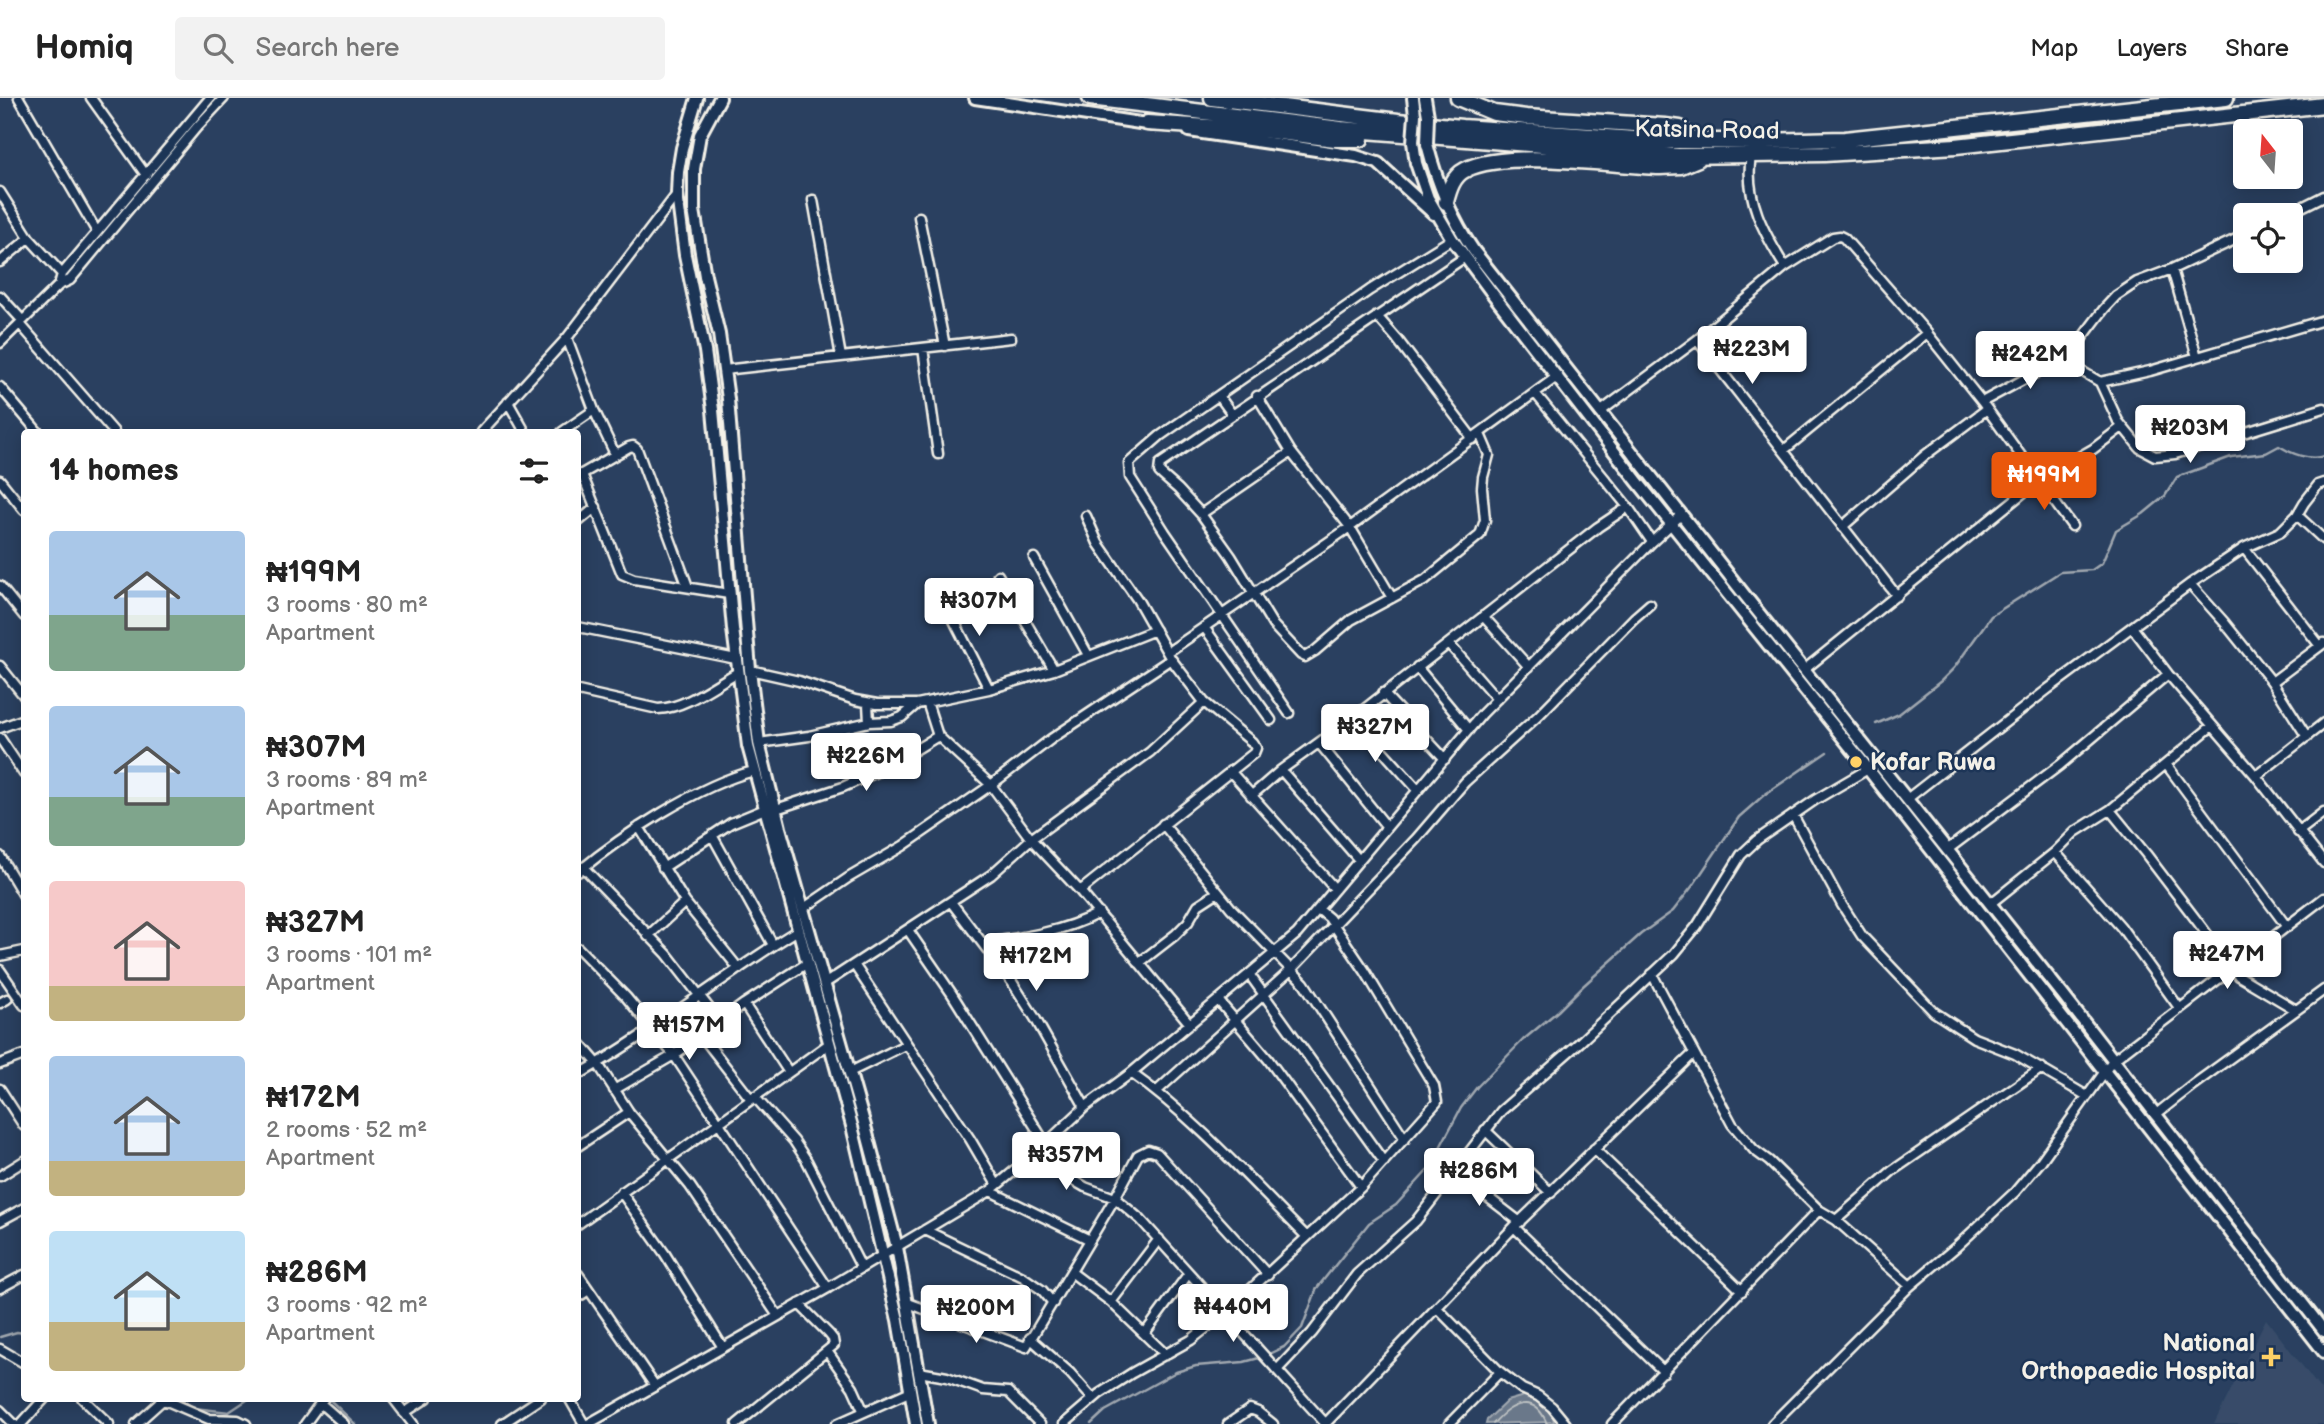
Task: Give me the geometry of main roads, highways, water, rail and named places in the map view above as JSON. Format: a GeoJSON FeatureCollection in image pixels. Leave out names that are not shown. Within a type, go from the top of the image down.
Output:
{"type":"FeatureCollection","features":[{"type":"Feature","properties":{"kind":"highway","name":"Katsina Road"},"geometry":{"type":"LineString","coordinates":[[1090,98],[1387,133],[1523,145],[1705,156],[1824,154],[1956,146],[2324,105]]}},
{"type":"Feature","properties":{"kind":"highway","name":"Katsina Road"},"geometry":{"type":"LineString","coordinates":[[1212,98],[1423,123],[1600,137],[1695,141],[1845,139],[2226,98]]}},
{"type":"Feature","properties":{"kind":"highway"},"geometry":{"type":"LineString","coordinates":[[1458,98],[1494,113],[1680,128],[1695,141]]}},
{"type":"Feature","properties":{"kind":"highway"},"geometry":{"type":"LineString","coordinates":[[1147,123],[1270,131],[1335,139],[1366,139],[1387,133]]}},
{"type":"Feature","properties":{"kind":"highway"},"geometry":{"type":"LineString","coordinates":[[1446,202],[1451,184],[1462,171],[1484,163],[1511,159],[1660,167],[1681,166],[1705,156]]}},
{"type":"Feature","properties":{"kind":"main road"},"geometry":{"type":"LineString","coordinates":[[697,98],[682,148],[677,194],[685,255],[705,351],[713,410],[736,659],[744,671],[770,809],[806,964],[830,1043],[883,1254],[916,1424]]}},
{"type":"Feature","properties":{"kind":"main road"},"geometry":{"type":"LineString","coordinates":[[720,98],[700,135],[694,182],[694,210],[705,276],[719,334],[732,440],[748,746],[754,771],[804,908],[897,1247],[928,1424]]}},
{"type":"Feature","properties":{"kind":"main road"},"geometry":{"type":"LineString","coordinates":[[975,98],[1356,156],[1378,163],[1438,218]]}},
{"type":"Feature","properties":{"kind":"main road"},"geometry":{"type":"LineString","coordinates":[[1413,98],[1415,115],[1412,142],[1424,190],[1438,218],[1465,257],[1670,523],[1868,769],[2324,1352]]}},
{"type":"Feature","properties":{"kind":"main road"},"geometry":{"type":"LineString","coordinates":[[1425,98],[1428,116],[1427,144],[1446,202],[1474,251],[2324,1331]]}},
{"type":"Feature","properties":{"kind":"water"},"geometry":{"type":"Polygon","coordinates":[[[1527,1395],[1552,1412],[1554,1422],[1486,1424],[1507,1401],[1527,1395]]]}},
{"type":"Feature","properties":{"kind":"waterway"},"geometry":{"type":"LineString","coordinates":[[1876,724],[1899,714],[1941,681],[1954,668],[1991,616],[2060,572],[2092,570],[2102,563],[2116,530],[2143,514],[2165,496],[2177,477],[2231,457],[2266,453],[2279,446],[2301,456],[2324,456]]}},
{"type":"Feature","properties":{"kind":"waterway"},"geometry":{"type":"LineString","coordinates":[[1091,1424],[1105,1411],[1176,1372],[1196,1366],[1244,1362],[1284,1347],[1302,1328],[1317,1288],[1369,1223],[1396,1205],[1428,1170],[1461,1108],[1477,1087],[1523,1040],[1583,986],[1641,934],[1673,911],[1739,817],[1764,795],[1827,752]]}},
{"type":"Feature","properties":{"kind":"waterway"},"geometry":{"type":"LineString","coordinates":[[0,1337],[21,1333]]}},
{"type":"Feature","properties":{"kind":"waterway"},"geometry":{"type":"LineString","coordinates":[[185,1402],[194,1408],[229,1412],[244,1402]]}},
{"type":"Feature","properties":{"kind":"waterway"},"geometry":{"type":"LineString","coordinates":[[332,1402],[355,1424]]}},
{"type":"Feature","properties":{"kind":"place","name":"Kofar Ruwa"},"geometry":{"type":"Point","coordinates":[1856,762]}},
{"type":"Feature","properties":{"kind":"place","name":"National Orthopaedic Hospital"},"geometry":{"type":"Point","coordinates":[2271,1357]}}]}
